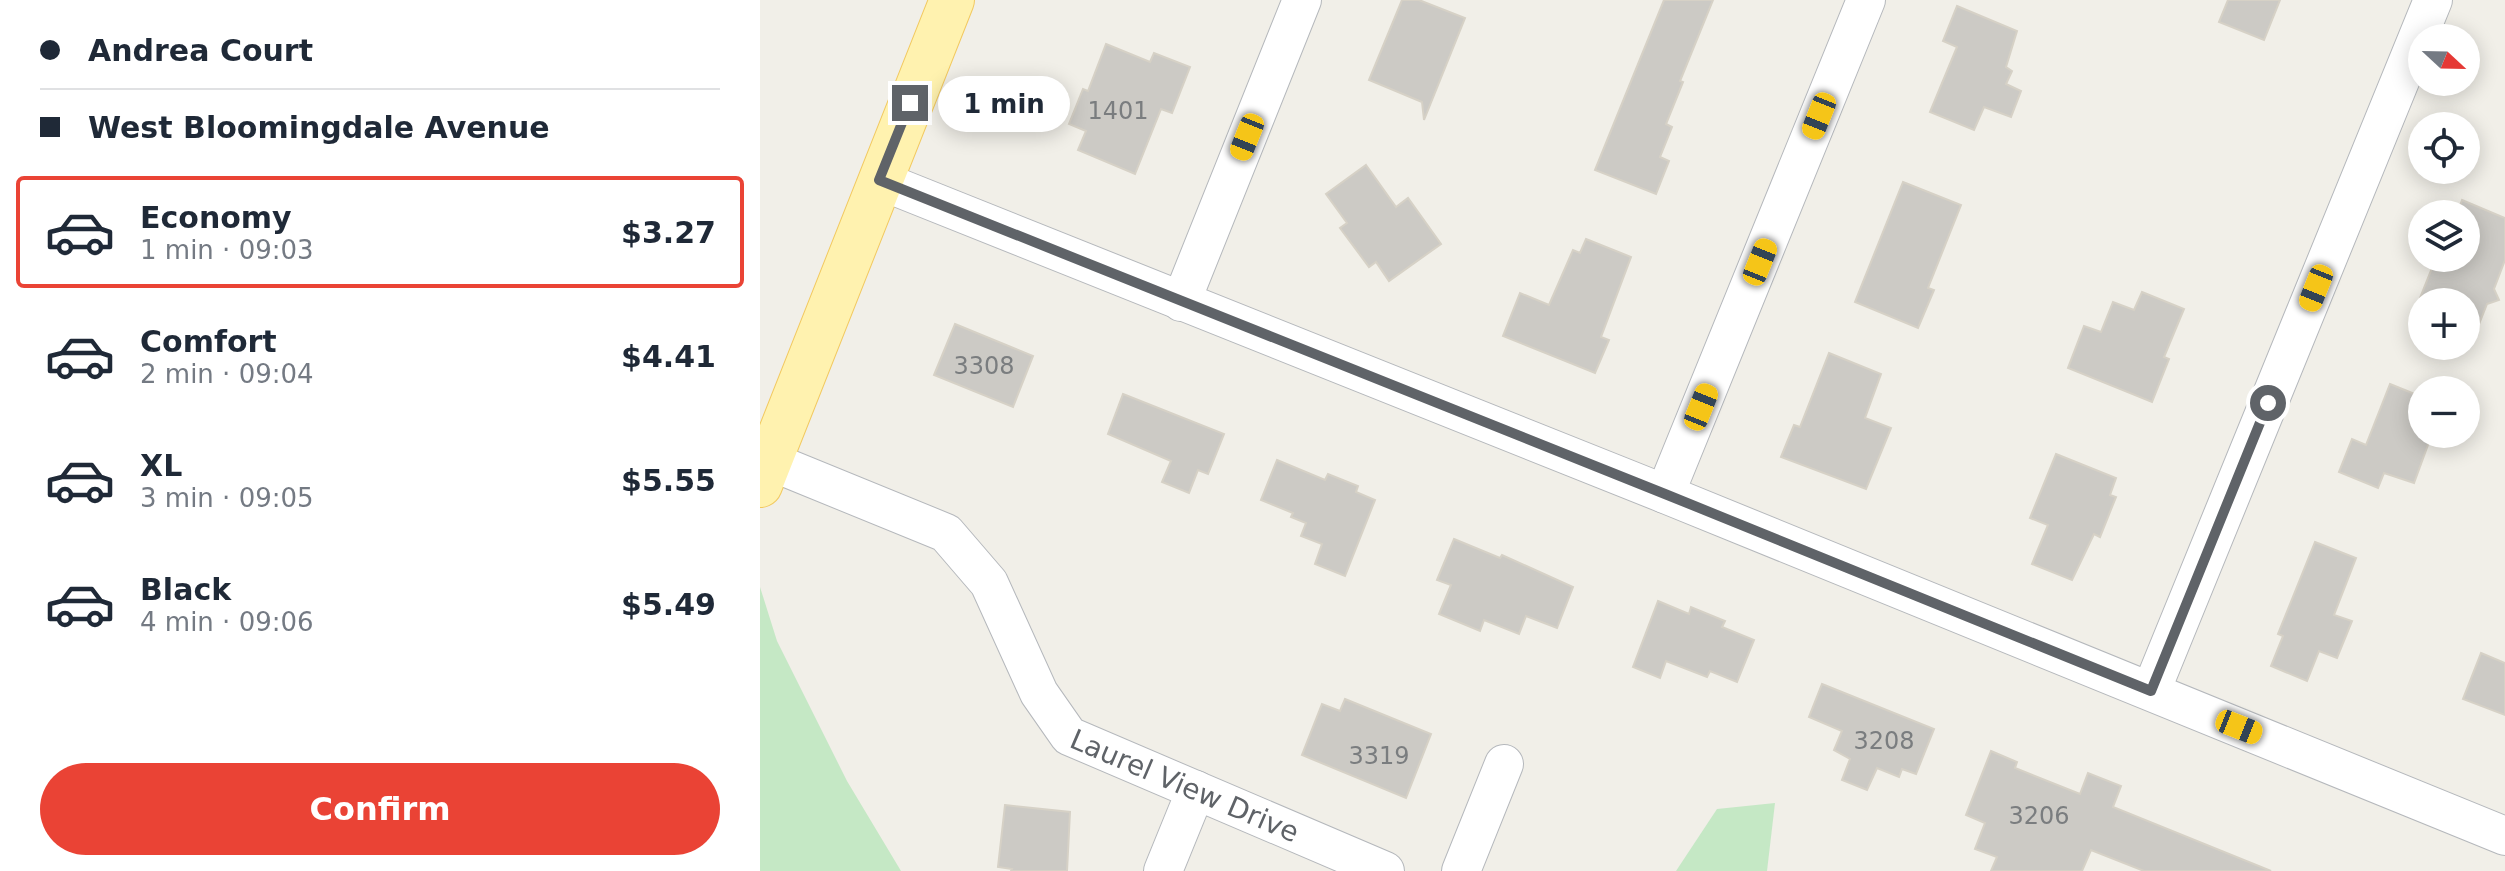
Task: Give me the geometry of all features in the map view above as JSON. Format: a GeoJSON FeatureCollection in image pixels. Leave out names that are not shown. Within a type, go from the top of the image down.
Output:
{"type":"FeatureCollection","features":[{"type":"Feature","properties":{"kind":"main road"},"geometry":{"type":"LineString","coordinates":[[763,468],[952,0]]}},
{"type":"Feature","properties":{"kind":"street"},"geometry":{"type":"LineString","coordinates":[[1181,302],[1302,0]]}},
{"type":"Feature","properties":{"kind":"street"},"geometry":{"type":"LineString","coordinates":[[1665,494],[1866,0]]}},
{"type":"Feature","properties":{"kind":"street"},"geometry":{"type":"LineString","coordinates":[[2151,691],[2433,0]]}},
{"type":"Feature","properties":{"kind":"street"},"geometry":{"type":"LineString","coordinates":[[879,180],[1665,494],[2505,836]]}},
{"type":"Feature","properties":{"kind":"street","name":"Laurel View Drive"},"geometry":{"type":"LineString","coordinates":[[763,468],[946,533],[989,583],[1039,693],[1069,736],[1385,871]]}},
{"type":"Feature","properties":{"kind":"street"},"geometry":{"type":"LineString","coordinates":[[1461,871],[1504,764]]}},
{"type":"Feature","properties":{"kind":"street"},"geometry":{"type":"LineString","coordinates":[[1163,871],[1196,790]]}},
{"type":"Feature","properties":{"kind":"green space"},"geometry":{"type":"Polygon","coordinates":[[[760,587],[777,641],[847,781],[901,871],[760,871],[760,587]]]}},
{"type":"Feature","properties":{"kind":"green space"},"geometry":{"type":"Polygon","coordinates":[[[1775,803],[1767,871],[1676,871],[1717,809],[1775,803]]]}},
{"type":"Feature","properties":{"kind":"building"},"geometry":{"type":"Polygon","coordinates":[[[1402,0],[1419,0],[1465,18],[1424,120],[1422,102],[1369,80],[1402,0]]]}},
{"type":"Feature","properties":{"kind":"building"},"geometry":{"type":"Polygon","coordinates":[[[1664,0],[1713,0],[1666,124],[1672,127],[1660,157],[1669,161],[1656,194],[1595,170],[1664,0]]]}},
{"type":"Feature","properties":{"kind":"building"},"geometry":{"type":"Polygon","coordinates":[[[2228,0],[2280,0],[2264,40],[2219,22],[2228,0]]]}},
{"type":"Feature","properties":{"kind":"building"},"geometry":{"type":"Polygon","coordinates":[[[1957,6],[2017,31],[2006,67],[2012,71],[2006,84],[2021,91],[2011,117],[1984,107],[1974,130],[1930,112],[1957,47],[1943,41],[1957,6]]]}},
{"type":"Feature","properties":{"kind":"building"},"geometry":{"type":"Polygon","coordinates":[[[1106,44],[1150,62],[1154,53],[1190,67],[1172,113],[1161,109],[1135,174],[1078,150],[1086,131],[1069,124],[1083,89],[1088,91],[1106,44]]]}},
{"type":"Feature","properties":{"kind":"building"},"geometry":{"type":"Polygon","coordinates":[[[1366,165],[1396,207],[1408,198],[1441,244],[1389,281],[1376,262],[1369,267],[1340,228],[1347,223],[1326,194],[1366,165]]]}},
{"type":"Feature","properties":{"kind":"building"},"geometry":{"type":"Polygon","coordinates":[[[1903,182],[1961,205],[1928,288],[1934,290],[1918,328],[1855,302],[1903,182]]]}},
{"type":"Feature","properties":{"kind":"building"},"geometry":{"type":"Polygon","coordinates":[[[2480,208],[2505,218],[2505,260],[2494,289],[2499,300],[2487,304],[2480,322],[2480,288],[2424,288],[2430,272],[2480,272],[2480,208]]]}},
{"type":"Feature","properties":{"kind":"building"},"geometry":{"type":"Polygon","coordinates":[[[1586,239],[1631,257],[1601,337],[1609,340],[1595,373],[1503,336],[1520,293],[1549,305],[1573,250],[1580,253],[1586,239]]]}},
{"type":"Feature","properties":{"kind":"building"},"geometry":{"type":"Polygon","coordinates":[[[2142,292],[2184,309],[2164,357],[2169,359],[2152,402],[2068,368],[2084,326],[2101,332],[2113,302],[2134,310],[2142,292]]]}},
{"type":"Feature","properties":{"kind":"building"},"geometry":{"type":"Polygon","coordinates":[[[955,324],[1033,356],[1013,407],[934,375],[955,324]]]}},
{"type":"Feature","properties":{"kind":"building"},"geometry":{"type":"Polygon","coordinates":[[[1829,353],[1881,374],[1865,418],[1891,428],[1866,489],[1781,457],[1794,425],[1800,427],[1829,353]]]}},
{"type":"Feature","properties":{"kind":"building"},"geometry":{"type":"Polygon","coordinates":[[[2390,384],[2408,391],[2408,448],[2427,448],[2414,483],[2384,473],[2378,488],[2339,472],[2352,439],[2366,445],[2390,384]]]}},
{"type":"Feature","properties":{"kind":"building"},"geometry":{"type":"Polygon","coordinates":[[[1123,394],[1224,434],[1208,474],[1198,470],[1189,493],[1162,482],[1171,461],[1108,434],[1123,394]]]}},
{"type":"Feature","properties":{"kind":"building"},"geometry":{"type":"Polygon","coordinates":[[[2056,454],[2116,478],[2110,495],[2116,497],[2100,537],[2094,534],[2072,580],[2032,564],[2048,525],[2030,518],[2056,454]]]}},
{"type":"Feature","properties":{"kind":"building"},"geometry":{"type":"Polygon","coordinates":[[[1277,460],[1325,480],[1328,474],[1358,486],[1356,492],[1375,500],[1345,576],[1315,564],[1322,544],[1301,536],[1306,523],[1291,517],[1293,513],[1261,500],[1277,460]]]}},
{"type":"Feature","properties":{"kind":"building"},"geometry":{"type":"Polygon","coordinates":[[[1454,539],[1500,558],[1502,555],[1573,587],[1557,628],[1526,616],[1519,634],[1484,620],[1480,631],[1439,614],[1451,585],[1437,580],[1454,539]]]}},
{"type":"Feature","properties":{"kind":"building"},"geometry":{"type":"Polygon","coordinates":[[[2315,542],[2356,558],[2334,615],[2352,621],[2337,658],[2319,651],[2307,681],[2271,666],[2283,636],[2278,634],[2315,542]]]}},
{"type":"Feature","properties":{"kind":"building"},"geometry":{"type":"Polygon","coordinates":[[[1658,601],[1689,614],[1691,607],[1725,621],[1722,627],[1754,640],[1737,682],[1710,671],[1707,677],[1666,661],[1660,678],[1633,667],[1658,601]]]}},
{"type":"Feature","properties":{"kind":"building"},"geometry":{"type":"Polygon","coordinates":[[[2481,653],[2505,663],[2505,715],[2463,699],[2481,653]]]}},
{"type":"Feature","properties":{"kind":"building"},"geometry":{"type":"Polygon","coordinates":[[[1822,684],[1934,729],[1916,774],[1902,769],[1899,777],[1877,768],[1867,790],[1842,780],[1850,759],[1834,750],[1842,731],[1809,717],[1822,684]]]}},
{"type":"Feature","properties":{"kind":"building"},"geometry":{"type":"Polygon","coordinates":[[[1345,699],[1431,734],[1406,798],[1302,755],[1322,704],[1340,711],[1345,699]]]}},
{"type":"Feature","properties":{"kind":"building"},"geometry":{"type":"Polygon","coordinates":[[[1991,751],[2017,762],[2015,768],[2080,794],[2088,773],[2121,786],[2113,807],[2271,871],[2144,871],[2091,850],[2082,871],[1991,871],[1997,857],[1975,849],[1985,823],[1966,815],[1991,751]]]}},
{"type":"Feature","properties":{"kind":"building"},"geometry":{"type":"Polygon","coordinates":[[[1005,805],[1070,812],[1067,871],[1011,871],[998,867],[1005,805]]]}},
{"type":"Feature","properties":{"kind":"route"},"geometry":{"type":"LineString","coordinates":[[910,103],[879,180],[2151,691],[2268,403]]}}]}
